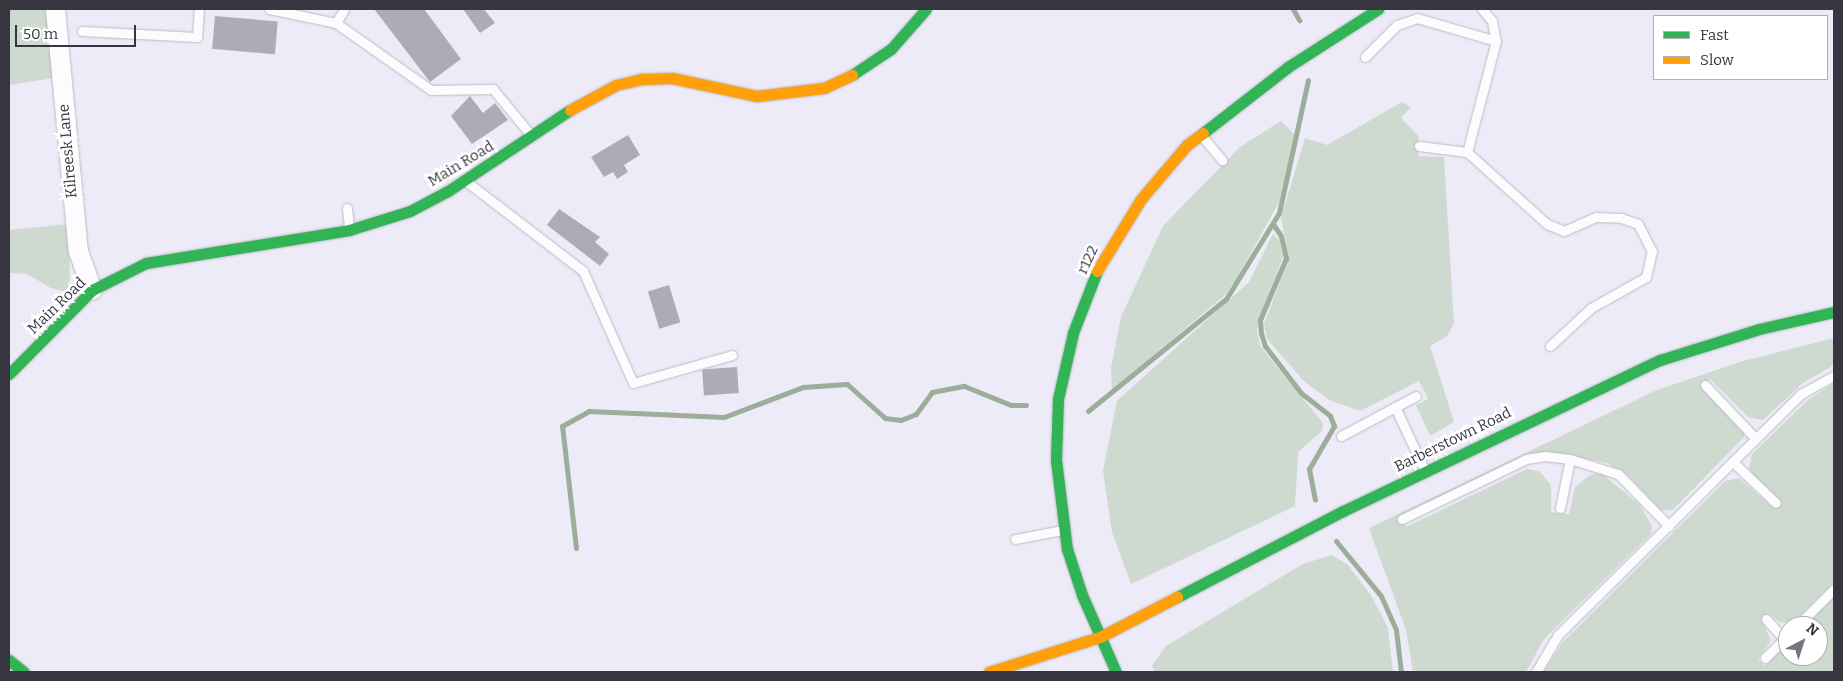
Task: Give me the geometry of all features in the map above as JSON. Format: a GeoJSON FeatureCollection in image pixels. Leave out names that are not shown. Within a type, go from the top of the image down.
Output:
{"type":"FeatureCollection","features":[{"type":"Feature","properties":{"kind":"main road","name":"Main Road"},"geometry":{"type":"LineString","coordinates":[[9,374],[92,290],[146,263],[349,230],[410,211],[465,180],[589,98],[643,79],[672,78],[757,96],[824,88],[869,67],[891,49],[926,9]]}},
{"type":"Feature","properties":{"kind":"main road","name":"r122"},"geometry":{"type":"LineString","coordinates":[[1116,672],[1082,595],[1064,530],[1056,460],[1058,399],[1073,333],[1114,241],[1141,199],[1200,134],[1288,67],[1378,9]]}},
{"type":"Feature","properties":{"kind":"main road","name":"Barberstown Road"},"geometry":{"type":"LineString","coordinates":[[989,672],[1100,636],[1425,471],[1660,360],[1759,329],[1834,312]]}},
{"type":"Feature","properties":{"kind":"main road"},"geometry":{"type":"LineString","coordinates":[[9,660],[24,672]]}},
{"type":"Feature","properties":{"kind":"street","name":"Kilreesk Lane"},"geometry":{"type":"LineString","coordinates":[[55,9],[78,251],[92,290]]}},
{"type":"Feature","properties":{"kind":"lane"},"geometry":{"type":"LineString","coordinates":[[82,31],[198,37],[199,9]]}},
{"type":"Feature","properties":{"kind":"lane"},"geometry":{"type":"LineString","coordinates":[[269,9],[336,23],[431,90],[493,89],[532,137]]}},
{"type":"Feature","properties":{"kind":"lane"},"geometry":{"type":"LineString","coordinates":[[336,23],[344,9]]}},
{"type":"Feature","properties":{"kind":"lane"},"geometry":{"type":"LineString","coordinates":[[1467,152],[1496,41],[1492,21],[1482,9]]}},
{"type":"Feature","properties":{"kind":"lane"},"geometry":{"type":"LineString","coordinates":[[1365,57],[1397,25],[1417,18],[1496,41]]}},
{"type":"Feature","properties":{"kind":"lane"},"geometry":{"type":"LineString","coordinates":[[1200,134],[1222,160]]}},
{"type":"Feature","properties":{"kind":"lane"},"geometry":{"type":"LineString","coordinates":[[1419,146],[1467,152],[1547,224],[1564,231],[1596,217],[1621,218],[1638,224],[1652,251],[1646,277],[1591,308],[1550,346]]}},
{"type":"Feature","properties":{"kind":"lane"},"geometry":{"type":"LineString","coordinates":[[465,180],[582,270],[633,383],[732,355]]}},
{"type":"Feature","properties":{"kind":"lane"},"geometry":{"type":"LineString","coordinates":[[347,208],[349,230]]}},
{"type":"Feature","properties":{"kind":"lane"},"geometry":{"type":"LineString","coordinates":[[1536,672],[1558,635],[1802,394],[1834,376]]}},
{"type":"Feature","properties":{"kind":"lane"},"geometry":{"type":"LineString","coordinates":[[1705,385],[1756,439]]}},
{"type":"Feature","properties":{"kind":"lane"},"geometry":{"type":"LineString","coordinates":[[1341,436],[1416,396]]}},
{"type":"Feature","properties":{"kind":"lane"},"geometry":{"type":"LineString","coordinates":[[1395,407],[1425,471]]}},
{"type":"Feature","properties":{"kind":"lane"},"geometry":{"type":"LineString","coordinates":[[1402,519],[1526,459],[1570,459],[1618,474],[1669,526]]}},
{"type":"Feature","properties":{"kind":"lane"},"geometry":{"type":"LineString","coordinates":[[1560,508],[1570,459]]}},
{"type":"Feature","properties":{"kind":"lane"},"geometry":{"type":"LineString","coordinates":[[1733,462],[1776,503]]}},
{"type":"Feature","properties":{"kind":"lane"},"geometry":{"type":"LineString","coordinates":[[1015,539],[1064,530]]}},
{"type":"Feature","properties":{"kind":"lane"},"geometry":{"type":"LineString","coordinates":[[1808,616],[1834,589]]}},
{"type":"Feature","properties":{"kind":"lane"},"geometry":{"type":"LineString","coordinates":[[1766,619],[1778,630]]}},
{"type":"Feature","properties":{"kind":"lane"},"geometry":{"type":"LineString","coordinates":[[1765,658],[1778,645]]}},
{"type":"Feature","properties":{"kind":"shaded area"},"geometry":{"type":"Polygon","coordinates":[[[9,9],[48,9],[54,78],[9,85],[9,9]]]}},
{"type":"Feature","properties":{"kind":"shaded area"},"geometry":{"type":"Polygon","coordinates":[[[1402,102],[1411,107],[1401,118],[1419,137],[1418,156],[1444,157],[1454,323],[1447,336],[1430,346],[1454,422],[1430,436],[1416,405],[1428,399],[1419,381],[1360,411],[1329,400],[1304,381],[1267,339],[1264,324],[1289,258],[1281,218],[1305,138],[1327,145],[1402,102]]]}},
{"type":"Feature","properties":{"kind":"shaded area"},"geometry":{"type":"Polygon","coordinates":[[[1281,121],[1295,135],[1279,202],[1237,278],[1225,295],[1112,390],[1111,368],[1121,317],[1163,226],[1240,147],[1281,121]]]}},
{"type":"Feature","properties":{"kind":"shaded area"},"geometry":{"type":"Polygon","coordinates":[[[69,224],[70,293],[51,288],[27,274],[9,273],[9,230],[69,224]]]}},
{"type":"Feature","properties":{"kind":"shaded area"},"geometry":{"type":"Polygon","coordinates":[[[1273,234],[1280,241],[1283,256],[1257,329],[1260,346],[1323,423],[1322,431],[1298,452],[1295,506],[1131,584],[1112,532],[1103,471],[1117,401],[1249,282],[1273,234]]]}},
{"type":"Feature","properties":{"kind":"shaded area"},"geometry":{"type":"Polygon","coordinates":[[[1834,338],[1834,365],[1803,383],[1763,420],[1748,417],[1710,379],[1702,386],[1744,430],[1744,437],[1673,510],[1661,510],[1627,475],[1607,463],[1546,451],[1401,517],[1406,527],[1527,469],[1539,471],[1551,485],[1551,512],[1569,514],[1575,487],[1590,475],[1601,473],[1640,505],[1652,526],[1651,534],[1544,639],[1526,672],[1413,672],[1406,630],[1369,528],[1657,390],[1743,361],[1834,338]]]}},
{"type":"Feature","properties":{"kind":"shaded area"},"geometry":{"type":"Polygon","coordinates":[[[1834,383],[1834,583],[1799,616],[1778,616],[1778,621],[1770,615],[1763,622],[1771,641],[1758,659],[1765,666],[1778,653],[1778,666],[1828,666],[1828,616],[1815,616],[1834,597],[1834,672],[1543,672],[1563,642],[1725,481],[1739,478],[1772,507],[1779,499],[1753,475],[1749,468],[1752,454],[1808,400],[1834,383]]]}},
{"type":"Feature","properties":{"kind":"shaded area"},"geometry":{"type":"Polygon","coordinates":[[[1332,555],[1348,565],[1372,597],[1388,628],[1393,672],[1155,672],[1152,666],[1166,646],[1303,564],[1332,555]]]}},
{"type":"Feature","properties":{"kind":"building"},"geometry":{"type":"Polygon","coordinates":[[[374,9],[424,9],[461,59],[430,82],[374,9]]]}},
{"type":"Feature","properties":{"kind":"building"},"geometry":{"type":"Polygon","coordinates":[[[463,9],[484,9],[495,23],[480,33],[463,9]]]}},
{"type":"Feature","properties":{"kind":"building"},"geometry":{"type":"Polygon","coordinates":[[[215,16],[278,21],[275,54],[212,49],[215,16]]]}},
{"type":"Feature","properties":{"kind":"building"},"geometry":{"type":"Polygon","coordinates":[[[470,96],[483,113],[495,103],[508,120],[472,144],[451,116],[470,96]]]}},
{"type":"Feature","properties":{"kind":"building"},"geometry":{"type":"Polygon","coordinates":[[[628,135],[640,155],[624,165],[628,172],[617,179],[613,172],[604,177],[591,157],[628,135]]]}},
{"type":"Feature","properties":{"kind":"building"},"geometry":{"type":"Polygon","coordinates":[[[559,209],[600,237],[595,242],[609,254],[600,266],[547,225],[559,209]]]}},
{"type":"Feature","properties":{"kind":"building"},"geometry":{"type":"Polygon","coordinates":[[[669,285],[680,322],[659,329],[648,291],[669,285]]]}},
{"type":"Feature","properties":{"kind":"building"},"geometry":{"type":"Polygon","coordinates":[[[737,367],[739,393],[704,395],[702,369],[737,367]]]}},
{"type":"Feature","properties":{"kind":"waterway"},"geometry":{"type":"LineString","coordinates":[[1293,9],[1299,20]]}},
{"type":"Feature","properties":{"kind":"waterway"},"geometry":{"type":"LineString","coordinates":[[1088,411],[1226,299],[1279,213],[1308,80]]}},
{"type":"Feature","properties":{"kind":"waterway"},"geometry":{"type":"LineString","coordinates":[[1273,224],[1281,236],[1286,258],[1260,320],[1261,333],[1265,346],[1301,393],[1330,416],[1334,426],[1309,469],[1315,499]]}},
{"type":"Feature","properties":{"kind":"waterway"},"geometry":{"type":"LineString","coordinates":[[576,548],[562,426],[589,411],[724,417],[803,387],[847,384],[885,418],[901,420],[916,414],[932,392],[964,386],[1011,405],[1026,405]]}},
{"type":"Feature","properties":{"kind":"waterway"},"geometry":{"type":"LineString","coordinates":[[1336,541],[1381,596],[1396,630],[1401,672]]}},
{"type":"Feature","properties":{"kind":"traffic: fast"},"geometry":{"type":"LineString","coordinates":[[852,75],[891,49],[926,9]]}},
{"type":"Feature","properties":{"kind":"traffic: fast"},"geometry":{"type":"LineString","coordinates":[[1203,133],[1288,67],[1378,9]]}},
{"type":"Feature","properties":{"kind":"traffic: fast"},"geometry":{"type":"LineString","coordinates":[[9,374],[92,290],[146,263],[349,230],[410,211],[448,191],[570,110]]}},
{"type":"Feature","properties":{"kind":"traffic: fast"},"geometry":{"type":"LineString","coordinates":[[1097,271],[1073,333],[1058,399],[1056,460],[1067,549],[1082,595],[1116,672]]}},
{"type":"Feature","properties":{"kind":"traffic: fast"},"geometry":{"type":"LineString","coordinates":[[1177,597],[1343,511],[1660,360],[1759,329],[1834,312]]}},
{"type":"Feature","properties":{"kind":"traffic: fast"},"geometry":{"type":"LineString","coordinates":[[9,660],[24,672]]}},
{"type":"Feature","properties":{"kind":"traffic: slow"},"geometry":{"type":"LineString","coordinates":[[570,110],[616,85],[643,79],[672,78],[757,96],[824,88],[852,75]]}},
{"type":"Feature","properties":{"kind":"traffic: slow"},"geometry":{"type":"LineString","coordinates":[[1097,271],[1141,199],[1187,145],[1203,133]]}},
{"type":"Feature","properties":{"kind":"traffic: slow"},"geometry":{"type":"LineString","coordinates":[[989,672],[1100,637],[1177,597]]}}]}
